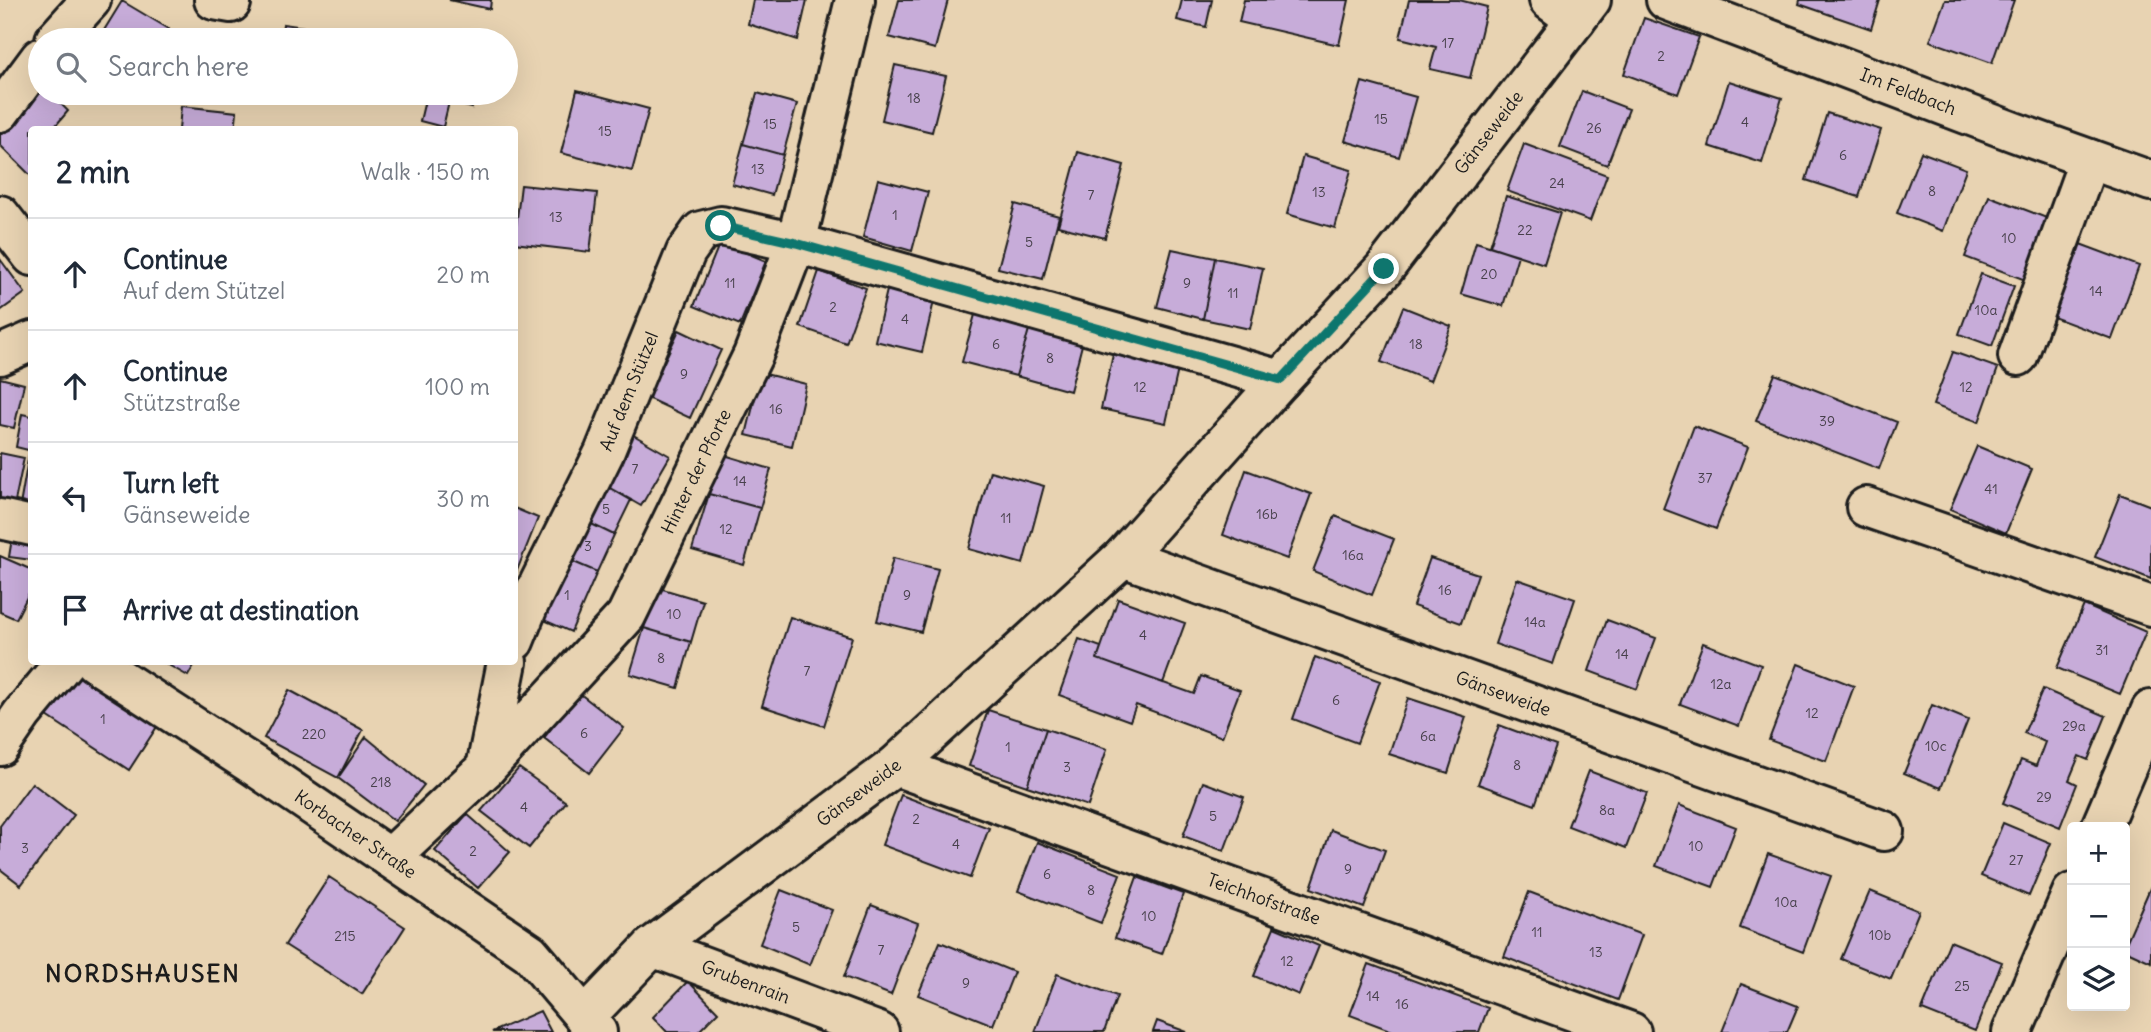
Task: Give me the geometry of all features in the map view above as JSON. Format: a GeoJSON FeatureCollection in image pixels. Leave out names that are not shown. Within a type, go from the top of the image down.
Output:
{"type":"FeatureCollection","features":[{"type":"Feature","properties":{"kind":"street"},"geometry":{"type":"LineString","coordinates":[[66,28],[91,0]]}},
{"type":"Feature","properties":{"kind":"street","name":"Hinter der Pforte"},"geometry":{"type":"LineString","coordinates":[[390,858],[486,768],[626,616],[753,355],[796,243],[855,0]]}},
{"type":"Feature","properties":{"kind":"street","name":"Im Feldbach"},"geometry":{"type":"LineString","coordinates":[[1666,0],[2151,181]]}},
{"type":"Feature","properties":{"kind":"street","name":"Gänseweide"},"geometry":{"type":"LineString","coordinates":[[591,1024],[652,947],[895,766],[1124,557],[1384,269],[1572,7]]}},
{"type":"Feature","properties":{"kind":"street"},"geometry":{"type":"LineString","coordinates":[[0,111],[28,74]]}},
{"type":"Feature","properties":{"kind":"street"},"geometry":{"type":"LineString","coordinates":[[2018,356],[2089,159]]}},
{"type":"Feature","properties":{"kind":"street"},"geometry":{"type":"LineString","coordinates":[[0,215],[28,251]]}},
{"type":"Feature","properties":{"kind":"street","name":"Auf dem Stützel"},"geometry":{"type":"LineString","coordinates":[[518,631],[604,453],[686,252],[701,231],[721,226],[796,243],[1281,380]]}},
{"type":"Feature","properties":{"kind":"street"},"geometry":{"type":"LineString","coordinates":[[0,355],[28,343]]}},
{"type":"Feature","properties":{"kind":"street"},"geometry":{"type":"LineString","coordinates":[[1866,507],[2151,606]]}},
{"type":"Feature","properties":{"kind":"street"},"geometry":{"type":"LineString","coordinates":[[0,519],[28,525]]}},
{"type":"Feature","properties":{"kind":"street","name":"Gänseweide"},"geometry":{"type":"LineString","coordinates":[[1124,557],[1884,831]]}},
{"type":"Feature","properties":{"kind":"street"},"geometry":{"type":"LineString","coordinates":[[0,746],[22,713],[62,665]]}},
{"type":"Feature","properties":{"kind":"street","name":"Korbacher Straße"},"geometry":{"type":"LineString","coordinates":[[99,665],[530,953],[591,1024]]}},
{"type":"Feature","properties":{"kind":"street"},"geometry":{"type":"LineString","coordinates":[[486,768],[506,665]]}},
{"type":"Feature","properties":{"kind":"street"},"geometry":{"type":"LineString","coordinates":[[2103,822],[2151,710]]}},
{"type":"Feature","properties":{"kind":"street","name":"Teichhofstraße"},"geometry":{"type":"LineString","coordinates":[[895,766],[1632,1032]]}},
{"type":"Feature","properties":{"kind":"street"},"geometry":{"type":"LineString","coordinates":[[2012,1032],[2067,905]]}},
{"type":"Feature","properties":{"kind":"street","name":"Grubenrain"},"geometry":{"type":"LineString","coordinates":[[652,947],[879,1032]]}},
{"type":"Feature","properties":{"kind":"building"},"geometry":{"type":"Polygon","coordinates":[[[449,0],[491,0],[490,9],[449,0]]]}},
{"type":"Feature","properties":{"kind":"building"},"geometry":{"type":"Polygon","coordinates":[[[753,0],[807,0],[798,40],[748,24],[753,0]]]}},
{"type":"Feature","properties":{"kind":"building"},"geometry":{"type":"Polygon","coordinates":[[[899,0],[948,0],[935,49],[889,37],[899,0]]]}},
{"type":"Feature","properties":{"kind":"building"},"geometry":{"type":"Polygon","coordinates":[[[1182,0],[1212,0],[1206,27],[1177,20],[1182,0]]]}},
{"type":"Feature","properties":{"kind":"building"},"geometry":{"type":"Polygon","coordinates":[[[1244,0],[1349,0],[1339,45],[1239,22],[1244,0]]]}},
{"type":"Feature","properties":{"kind":"building"},"geometry":{"type":"Polygon","coordinates":[[[1409,0],[1459,0],[1487,7],[1470,78],[1430,69],[1436,47],[1400,38],[1409,0]]]}},
{"type":"Feature","properties":{"kind":"building"},"geometry":{"type":"Polygon","coordinates":[[[1800,0],[1880,0],[1871,29],[1799,4],[1800,0]]]}},
{"type":"Feature","properties":{"kind":"building"},"geometry":{"type":"Polygon","coordinates":[[[1945,0],[2014,0],[1992,63],[1930,41],[1945,0]]]}},
{"type":"Feature","properties":{"kind":"building"},"geometry":{"type":"Polygon","coordinates":[[[122,1],[167,28],[105,28],[122,1]]]}},
{"type":"Feature","properties":{"kind":"building"},"geometry":{"type":"Polygon","coordinates":[[[1644,18],[1699,37],[1678,94],[1624,74],[1644,18]]]}},
{"type":"Feature","properties":{"kind":"building"},"geometry":{"type":"Polygon","coordinates":[[[283,24],[312,28],[282,28],[283,24]]]}},
{"type":"Feature","properties":{"kind":"building"},"geometry":{"type":"Polygon","coordinates":[[[895,65],[946,76],[932,132],[882,120],[895,65]]]}},
{"type":"Feature","properties":{"kind":"building"},"geometry":{"type":"Polygon","coordinates":[[[1729,81],[1782,98],[1762,163],[1709,146],[1729,81]]]}},
{"type":"Feature","properties":{"kind":"building"},"geometry":{"type":"Polygon","coordinates":[[[1362,82],[1416,97],[1399,157],[1345,141],[1362,82]]]}},
{"type":"Feature","properties":{"kind":"building"},"geometry":{"type":"Polygon","coordinates":[[[577,90],[649,109],[632,171],[561,153],[577,90]]]}},
{"type":"Feature","properties":{"kind":"building"},"geometry":{"type":"Polygon","coordinates":[[[1582,91],[1629,109],[1607,165],[1560,147],[1582,91]]]}},
{"type":"Feature","properties":{"kind":"building"},"geometry":{"type":"Polygon","coordinates":[[[757,93],[797,104],[783,155],[743,144],[757,93]]]}},
{"type":"Feature","properties":{"kind":"building"},"geometry":{"type":"Polygon","coordinates":[[[28,98],[28,105],[62,105],[68,111],[55,126],[28,126],[28,173],[0,145],[0,132],[28,98]]]}},
{"type":"Feature","properties":{"kind":"building"},"geometry":{"type":"Polygon","coordinates":[[[424,105],[448,105],[443,126],[420,121],[424,105]]]}},
{"type":"Feature","properties":{"kind":"building"},"geometry":{"type":"Polygon","coordinates":[[[181,106],[237,112],[235,126],[179,126],[181,106]]]}},
{"type":"Feature","properties":{"kind":"building"},"geometry":{"type":"Polygon","coordinates":[[[1827,113],[1881,130],[1859,197],[1806,180],[1827,113]]]}},
{"type":"Feature","properties":{"kind":"building"},"geometry":{"type":"Polygon","coordinates":[[[743,144],[783,155],[772,195],[732,184],[743,144]]]}},
{"type":"Feature","properties":{"kind":"building"},"geometry":{"type":"Polygon","coordinates":[[[1524,144],[1607,175],[1590,221],[1507,191],[1524,144]]]}},
{"type":"Feature","properties":{"kind":"building"},"geometry":{"type":"Polygon","coordinates":[[[1078,152],[1124,165],[1105,238],[1058,226],[1078,152]]]}},
{"type":"Feature","properties":{"kind":"building"},"geometry":{"type":"Polygon","coordinates":[[[1921,152],[1966,169],[1943,231],[1897,213],[1921,152]]]}},
{"type":"Feature","properties":{"kind":"building"},"geometry":{"type":"Polygon","coordinates":[[[1303,156],[1351,170],[1335,228],[1287,214],[1303,156]]]}},
{"type":"Feature","properties":{"kind":"building"},"geometry":{"type":"Polygon","coordinates":[[[878,179],[928,192],[912,251],[863,237],[878,179]]]}},
{"type":"Feature","properties":{"kind":"building"},"geometry":{"type":"Polygon","coordinates":[[[521,185],[597,193],[590,252],[518,243],[521,185]]]}},
{"type":"Feature","properties":{"kind":"building"},"geometry":{"type":"Polygon","coordinates":[[[1506,196],[1560,213],[1544,264],[1490,246],[1506,196]]]}},
{"type":"Feature","properties":{"kind":"building"},"geometry":{"type":"Polygon","coordinates":[[[1989,196],[2052,220],[2028,281],[1965,257],[1989,196]]]}},
{"type":"Feature","properties":{"kind":"building"},"geometry":{"type":"Polygon","coordinates":[[[1015,204],[1059,216],[1043,279],[998,268],[1015,204]]]}},
{"type":"Feature","properties":{"kind":"building"},"geometry":{"type":"Polygon","coordinates":[[[720,242],[766,261],[740,325],[694,306],[720,242]]]}},
{"type":"Feature","properties":{"kind":"building"},"geometry":{"type":"Polygon","coordinates":[[[1476,242],[1518,255],[1503,306],[1461,294],[1476,242]]]}},
{"type":"Feature","properties":{"kind":"building"},"geometry":{"type":"Polygon","coordinates":[[[2080,244],[2139,266],[2112,339],[2053,317],[2080,244]]]}},
{"type":"Feature","properties":{"kind":"building"},"geometry":{"type":"Polygon","coordinates":[[[1172,249],[1215,258],[1203,319],[1157,307],[1172,249]]]}},
{"type":"Feature","properties":{"kind":"building"},"geometry":{"type":"Polygon","coordinates":[[[1215,258],[1263,268],[1250,329],[1203,319],[1215,258]]]}},
{"type":"Feature","properties":{"kind":"building"},"geometry":{"type":"Polygon","coordinates":[[[0,259],[25,293],[0,311],[0,259]]]}},
{"type":"Feature","properties":{"kind":"building"},"geometry":{"type":"Polygon","coordinates":[[[819,271],[866,288],[846,343],[800,327],[819,271]]]}},
{"type":"Feature","properties":{"kind":"building"},"geometry":{"type":"Polygon","coordinates":[[[1981,274],[2014,286],[1992,346],[1959,334],[1981,274]]]}},
{"type":"Feature","properties":{"kind":"building"},"geometry":{"type":"Polygon","coordinates":[[[888,286],[935,297],[922,352],[875,341],[888,286]]]}},
{"type":"Feature","properties":{"kind":"building"},"geometry":{"type":"Polygon","coordinates":[[[1403,307],[1451,326],[1430,381],[1381,362],[1403,307]]]}},
{"type":"Feature","properties":{"kind":"building"},"geometry":{"type":"Polygon","coordinates":[[[976,311],[1030,326],[1016,376],[962,362],[976,311]]]}},
{"type":"Feature","properties":{"kind":"building"},"geometry":{"type":"Polygon","coordinates":[[[1030,326],[1083,341],[1070,391],[1016,376],[1030,326]]]}},
{"type":"Feature","properties":{"kind":"building"},"geometry":{"type":"Polygon","coordinates":[[[679,330],[721,350],[690,418],[647,398],[679,330]]]}},
{"type":"Feature","properties":{"kind":"building"},"geometry":{"type":"Polygon","coordinates":[[[1114,350],[1179,365],[1166,423],[1101,409],[1114,350]]]}},
{"type":"Feature","properties":{"kind":"building"},"geometry":{"type":"Polygon","coordinates":[[[1953,352],[1998,368],[1979,422],[1933,405],[1953,352]]]}},
{"type":"Feature","properties":{"kind":"building"},"geometry":{"type":"Polygon","coordinates":[[[761,373],[806,384],[792,446],[746,435],[761,373]]]}},
{"type":"Feature","properties":{"kind":"building"},"geometry":{"type":"Polygon","coordinates":[[[1775,374],[1897,422],[1879,469],[1756,421],[1775,374]]]}},
{"type":"Feature","properties":{"kind":"building"},"geometry":{"type":"Polygon","coordinates":[[[0,378],[24,384],[14,428],[0,425],[0,378]]]}},
{"type":"Feature","properties":{"kind":"building"},"geometry":{"type":"Polygon","coordinates":[[[22,414],[28,415],[28,450],[16,447],[22,414]]]}},
{"type":"Feature","properties":{"kind":"building"},"geometry":{"type":"Polygon","coordinates":[[[1694,426],[1748,447],[1716,529],[1663,509],[1694,426]]]}},
{"type":"Feature","properties":{"kind":"building"},"geometry":{"type":"Polygon","coordinates":[[[630,433],[670,456],[641,506],[601,483],[630,433]]]}},
{"type":"Feature","properties":{"kind":"building"},"geometry":{"type":"Polygon","coordinates":[[[1977,446],[2032,469],[2006,533],[1950,509],[1977,446]]]}},
{"type":"Feature","properties":{"kind":"building"},"geometry":{"type":"Polygon","coordinates":[[[0,453],[24,458],[13,511],[0,508],[0,453]]]}},
{"type":"Feature","properties":{"kind":"building"},"geometry":{"type":"Polygon","coordinates":[[[721,454],[771,469],[760,508],[709,494],[721,454]]]}},
{"type":"Feature","properties":{"kind":"building"},"geometry":{"type":"Polygon","coordinates":[[[28,460],[28,519],[18,517],[28,460]]]}},
{"type":"Feature","properties":{"kind":"building"},"geometry":{"type":"Polygon","coordinates":[[[1246,470],[1311,494],[1287,559],[1223,535],[1246,470]]]}},
{"type":"Feature","properties":{"kind":"building"},"geometry":{"type":"Polygon","coordinates":[[[990,471],[1044,486],[1023,564],[969,549],[990,471]]]}},
{"type":"Feature","properties":{"kind":"building"},"geometry":{"type":"Polygon","coordinates":[[[601,483],[631,500],[614,535],[581,519],[601,483]]]}},
{"type":"Feature","properties":{"kind":"building"},"geometry":{"type":"Polygon","coordinates":[[[709,494],[760,508],[744,565],[692,550],[709,494]]]}},
{"type":"Feature","properties":{"kind":"building"},"geometry":{"type":"Polygon","coordinates":[[[2120,494],[2151,506],[2151,579],[2095,557],[2120,494]]]}},
{"type":"Feature","properties":{"kind":"building"},"geometry":{"type":"Polygon","coordinates":[[[518,510],[538,518],[518,568],[518,510]]]}},
{"type":"Feature","properties":{"kind":"building"},"geometry":{"type":"Polygon","coordinates":[[[1335,516],[1394,539],[1372,595],[1313,571],[1335,516]]]}},
{"type":"Feature","properties":{"kind":"building"},"geometry":{"type":"Polygon","coordinates":[[[581,519],[614,535],[597,572],[562,557],[581,519]]]}},
{"type":"Feature","properties":{"kind":"building"},"geometry":{"type":"Polygon","coordinates":[[[13,532],[28,534],[28,559],[9,557],[13,532]]]}},
{"type":"Feature","properties":{"kind":"building"},"geometry":{"type":"Polygon","coordinates":[[[0,556],[28,568],[28,595],[16,619],[0,612],[0,556]]]}},
{"type":"Feature","properties":{"kind":"building"},"geometry":{"type":"Polygon","coordinates":[[[562,557],[597,572],[571,632],[537,617],[562,557]]]}},
{"type":"Feature","properties":{"kind":"building"},"geometry":{"type":"Polygon","coordinates":[[[893,558],[938,569],[921,632],[877,621],[893,558]]]}},
{"type":"Feature","properties":{"kind":"building"},"geometry":{"type":"Polygon","coordinates":[[[1430,558],[1478,574],[1461,623],[1413,606],[1430,558]]]}},
{"type":"Feature","properties":{"kind":"building"},"geometry":{"type":"Polygon","coordinates":[[[1517,579],[1575,599],[1553,664],[1495,644],[1517,579]]]}},
{"type":"Feature","properties":{"kind":"building"},"geometry":{"type":"Polygon","coordinates":[[[656,587],[703,601],[691,642],[644,628],[656,587]]]}},
{"type":"Feature","properties":{"kind":"building"},"geometry":{"type":"Polygon","coordinates":[[[1118,599],[1185,623],[1163,683],[1097,659],[1118,599]]]}},
{"type":"Feature","properties":{"kind":"building"},"geometry":{"type":"Polygon","coordinates":[[[2084,605],[2146,632],[2120,694],[2057,668],[2084,605]]]}},
{"type":"Feature","properties":{"kind":"building"},"geometry":{"type":"Polygon","coordinates":[[[790,617],[852,637],[824,726],[762,706],[790,617]]]}},
{"type":"Feature","properties":{"kind":"building"},"geometry":{"type":"Polygon","coordinates":[[[1607,620],[1656,638],[1637,689],[1589,671],[1607,620]]]}},
{"type":"Feature","properties":{"kind":"building"},"geometry":{"type":"Polygon","coordinates":[[[644,628],[691,642],[678,688],[630,674],[644,628]]]}},
{"type":"Feature","properties":{"kind":"building"},"geometry":{"type":"Polygon","coordinates":[[[1079,639],[1101,647],[1097,659],[1194,694],[1201,676],[1240,690],[1222,737],[1136,705],[1130,721],[1059,695],[1079,639]]]}},
{"type":"Feature","properties":{"kind":"building"},"geometry":{"type":"Polygon","coordinates":[[[1703,643],[1761,665],[1739,726],[1680,704],[1703,643]]]}},
{"type":"Feature","properties":{"kind":"building"},"geometry":{"type":"Polygon","coordinates":[[[1315,657],[1380,681],[1357,743],[1293,719],[1315,657]]]}},
{"type":"Feature","properties":{"kind":"building"},"geometry":{"type":"Polygon","coordinates":[[[1798,664],[1854,686],[1826,761],[1769,740],[1798,664]]]}},
{"type":"Feature","properties":{"kind":"building"},"geometry":{"type":"Polygon","coordinates":[[[168,665],[194,665],[188,676],[168,665]]]}},
{"type":"Feature","properties":{"kind":"building"},"geometry":{"type":"Polygon","coordinates":[[[77,668],[160,722],[129,770],[47,716],[77,668]]]}},
{"type":"Feature","properties":{"kind":"building"},"geometry":{"type":"Polygon","coordinates":[[[2043,689],[2106,716],[2088,760],[2079,756],[2069,780],[2077,784],[2060,827],[2003,803],[2021,760],[2036,766],[2045,742],[2024,733],[2043,689]]]}},
{"type":"Feature","properties":{"kind":"building"},"geometry":{"type":"Polygon","coordinates":[[[289,690],[363,730],[338,778],[264,738],[289,690]]]}},
{"type":"Feature","properties":{"kind":"building"},"geometry":{"type":"Polygon","coordinates":[[[579,693],[624,728],[589,773],[544,738],[579,693]]]}},
{"type":"Feature","properties":{"kind":"building"},"geometry":{"type":"Polygon","coordinates":[[[1408,698],[1466,717],[1448,773],[1389,754],[1408,698]]]}},
{"type":"Feature","properties":{"kind":"building"},"geometry":{"type":"Polygon","coordinates":[[[1932,705],[1968,720],[1941,788],[1904,773],[1932,705]]]}},
{"type":"Feature","properties":{"kind":"building"},"geometry":{"type":"Polygon","coordinates":[[[988,710],[1046,729],[1027,786],[969,766],[988,710]]]}},
{"type":"Feature","properties":{"kind":"building"},"geometry":{"type":"Polygon","coordinates":[[[1499,725],[1556,746],[1535,805],[1478,784],[1499,725]]]}},
{"type":"Feature","properties":{"kind":"building"},"geometry":{"type":"Polygon","coordinates":[[[1046,729],[1107,749],[1088,806],[1027,786],[1046,729]]]}},
{"type":"Feature","properties":{"kind":"building"},"geometry":{"type":"Polygon","coordinates":[[[366,737],[424,785],[395,821],[338,778],[366,737]]]}},
{"type":"Feature","properties":{"kind":"building"},"geometry":{"type":"Polygon","coordinates":[[[519,768],[566,802],[529,848],[481,811],[519,768]]]}},
{"type":"Feature","properties":{"kind":"building"},"geometry":{"type":"Polygon","coordinates":[[[1589,771],[1647,793],[1626,848],[1568,826],[1589,771]]]}},
{"type":"Feature","properties":{"kind":"building"},"geometry":{"type":"Polygon","coordinates":[[[1203,782],[1244,797],[1224,851],[1183,836],[1203,782]]]}},
{"type":"Feature","properties":{"kind":"building"},"geometry":{"type":"Polygon","coordinates":[[[32,783],[74,815],[21,885],[0,869],[0,826],[32,783]]]}},
{"type":"Feature","properties":{"kind":"building"},"geometry":{"type":"Polygon","coordinates":[[[901,795],[989,828],[970,878],[882,845],[901,795]]]}},
{"type":"Feature","properties":{"kind":"building"},"geometry":{"type":"Polygon","coordinates":[[[1679,805],[1736,827],[1713,887],[1656,866],[1679,805]]]}},
{"type":"Feature","properties":{"kind":"building"},"geometry":{"type":"Polygon","coordinates":[[[467,814],[510,852],[478,888],[435,851],[467,814]]]}},
{"type":"Feature","properties":{"kind":"building"},"geometry":{"type":"Polygon","coordinates":[[[2003,823],[2051,843],[2029,896],[1981,876],[2003,823]]]}},
{"type":"Feature","properties":{"kind":"building"},"geometry":{"type":"Polygon","coordinates":[[[1331,830],[1385,850],[1364,908],[1311,888],[1331,830]]]}},
{"type":"Feature","properties":{"kind":"building"},"geometry":{"type":"Polygon","coordinates":[[[1037,842],[1120,874],[1101,923],[1018,891],[1037,842]]]}},
{"type":"Feature","properties":{"kind":"building"},"geometry":{"type":"Polygon","coordinates":[[[1768,854],[1831,876],[1803,952],[1740,928],[1768,854]]]}},
{"type":"Feature","properties":{"kind":"building"},"geometry":{"type":"Polygon","coordinates":[[[329,877],[405,927],[362,994],[285,945],[329,877]]]}},
{"type":"Feature","properties":{"kind":"building"},"geometry":{"type":"Polygon","coordinates":[[[1137,877],[1183,894],[1162,954],[1115,938],[1137,877]]]}},
{"type":"Feature","properties":{"kind":"building"},"geometry":{"type":"Polygon","coordinates":[[[2151,886],[2151,962],[2130,952],[2130,934],[2151,886]]]}},
{"type":"Feature","properties":{"kind":"building"},"geometry":{"type":"Polygon","coordinates":[[[781,890],[832,910],[810,965],[760,944],[781,890]]]}},
{"type":"Feature","properties":{"kind":"building"},"geometry":{"type":"Polygon","coordinates":[[[1870,891],[1919,911],[1891,979],[1841,959],[1870,891]]]}},
{"type":"Feature","properties":{"kind":"building"},"geometry":{"type":"Polygon","coordinates":[[[1529,892],[1642,935],[1618,1000],[1504,957],[1529,892]]]}},
{"type":"Feature","properties":{"kind":"building"},"geometry":{"type":"Polygon","coordinates":[[[871,905],[918,923],[891,995],[844,977],[871,905]]]}},
{"type":"Feature","properties":{"kind":"building"},"geometry":{"type":"Polygon","coordinates":[[[1274,927],[1319,946],[1299,995],[1254,976],[1274,927]]]}},
{"type":"Feature","properties":{"kind":"building"},"geometry":{"type":"Polygon","coordinates":[[[1950,941],[2002,962],[1975,1031],[1922,1010],[1950,941]]]}},
{"type":"Feature","properties":{"kind":"building"},"geometry":{"type":"Polygon","coordinates":[[[940,942],[1014,972],[993,1025],[918,995],[940,942]]]}},
{"type":"Feature","properties":{"kind":"building"},"geometry":{"type":"Polygon","coordinates":[[[1369,964],[1488,1008],[1479,1032],[1395,1032],[1350,1015],[1369,964]]]}},
{"type":"Feature","properties":{"kind":"building"},"geometry":{"type":"Polygon","coordinates":[[[1057,974],[1117,996],[1104,1032],[1035,1032],[1057,974]]]}},
{"type":"Feature","properties":{"kind":"building"},"geometry":{"type":"Polygon","coordinates":[[[688,981],[718,1012],[698,1032],[667,1032],[653,1017],[688,981]]]}},
{"type":"Feature","properties":{"kind":"building"},"geometry":{"type":"Polygon","coordinates":[[[1741,984],[1798,1006],[1787,1032],[1722,1032],[1741,984]]]}},
{"type":"Feature","properties":{"kind":"building"},"geometry":{"type":"Polygon","coordinates":[[[540,1011],[551,1032],[492,1032],[540,1011]]]}},
{"type":"Feature","properties":{"kind":"building"},"geometry":{"type":"Polygon","coordinates":[[[1157,1021],[1187,1032],[1153,1032],[1157,1021]]]}},
{"type":"Feature","properties":{"kind":"district","name":"NORDSHAUSEN"},"geometry":{"type":"Point","coordinates":[143,974]}},
{"type":"Feature","properties":{"kind":"route"},"geometry":{"type":"LineString","coordinates":[[721,226],[796,243],[1281,380],[1384,269]]}}]}
